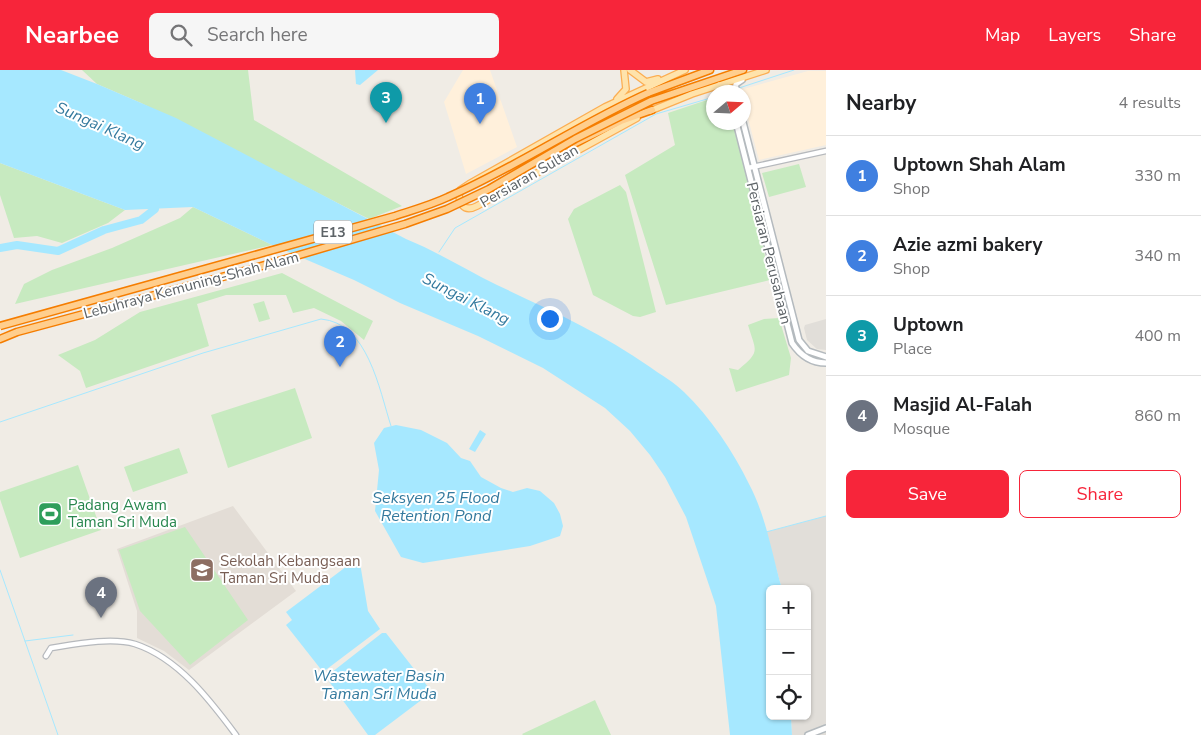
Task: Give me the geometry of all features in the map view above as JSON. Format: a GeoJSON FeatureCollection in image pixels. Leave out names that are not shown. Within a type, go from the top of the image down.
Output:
{"type":"FeatureCollection","features":[{"type":"Feature","properties":{"kind":"highway","name":"Lebuhraya Kemuning-Shah Alam"},"geometry":{"type":"LineString","coordinates":[[0,326],[395,216],[429,204],[463,190],[612,109],[648,93],[710,70]]}},
{"type":"Feature","properties":{"kind":"highway","name":"Lebuhraya Kemuning-Shah Alam"},"geometry":{"type":"LineString","coordinates":[[0,339],[17,332],[255,268],[406,224],[466,200],[575,139],[651,101],[743,70]]}},
{"type":"Feature","properties":{"kind":"highway"},"geometry":{"type":"LineString","coordinates":[[543,158],[621,121],[652,110]]}},
{"type":"Feature","properties":{"kind":"main road"},"geometry":{"type":"LineString","coordinates":[[605,107],[621,96],[626,89],[624,70]]}},
{"type":"Feature","properties":{"kind":"main road"},"geometry":{"type":"LineString","coordinates":[[630,70],[646,82],[670,76]]}},
{"type":"Feature","properties":{"kind":"main road","name":"Persiaran Sultan"},"geometry":{"type":"LineString","coordinates":[[686,70],[605,107],[460,190],[458,197],[461,204],[465,209],[470,210],[652,110],[706,90]]}},
{"type":"Feature","properties":{"kind":"main road","name":"Persiaran Sultan"},"geometry":{"type":"LineString","coordinates":[[718,85],[766,70]]}},
{"type":"Feature","properties":{"kind":"main road"},"geometry":{"type":"LineString","coordinates":[[736,85],[756,73]]}},
{"type":"Feature","properties":{"kind":"main road","name":"Persiaran Perusahaan"},"geometry":{"type":"LineString","coordinates":[[738,130],[792,343],[797,350],[812,361],[826,363]]}},
{"type":"Feature","properties":{"kind":"main road","name":"Persiaran Perusahaan"},"geometry":{"type":"LineString","coordinates":[[745,130],[799,340],[808,351],[826,357]]}},
{"type":"Feature","properties":{"kind":"main road"},"geometry":{"type":"LineString","coordinates":[[809,735],[826,728]]}},
{"type":"Feature","properties":{"kind":"street"},"geometry":{"type":"LineString","coordinates":[[748,168],[826,151]]}},
{"type":"Feature","properties":{"kind":"street"},"geometry":{"type":"LineString","coordinates":[[46,656],[52,648],[81,643],[134,644],[158,655],[187,677],[236,735]]}},
{"type":"Feature","properties":{"kind":"shaded area"},"geometry":{"type":"Polygon","coordinates":[[[463,70],[490,70],[517,147],[466,174],[444,102],[463,70]]]}},
{"type":"Feature","properties":{"kind":"shaded area"},"geometry":{"type":"Polygon","coordinates":[[[808,71],[826,71],[826,145],[759,160],[751,130],[751,87],[808,71]]]}},
{"type":"Feature","properties":{"kind":"shaded area"},"geometry":{"type":"Polygon","coordinates":[[[826,319],[826,350],[817,349],[807,340],[804,328],[805,325],[826,319]]]}},
{"type":"Feature","properties":{"kind":"shaded area","name":"Sekolah Kebangsaan Taman Sri Muda"},"geometry":{"type":"Polygon","coordinates":[[[233,506],[296,591],[189,670],[164,651],[137,638],[137,611],[117,549],[233,506]]]}},
{"type":"Feature","properties":{"kind":"shaded area"},"geometry":{"type":"Polygon","coordinates":[[[826,516],[826,735],[792,735],[791,720],[811,720],[811,585],[781,585],[766,532],[826,516]]]}},
{"type":"Feature","properties":{"kind":"green space"},"geometry":{"type":"Polygon","coordinates":[[[82,70],[248,70],[254,120],[402,206],[369,219],[141,103],[97,84],[82,70]]]}},
{"type":"Feature","properties":{"kind":"green space"},"geometry":{"type":"Polygon","coordinates":[[[706,100],[706,130],[738,130],[770,280],[666,305],[625,175],[675,145],[668,113],[706,100]]]}},
{"type":"Feature","properties":{"kind":"green space"},"geometry":{"type":"Polygon","coordinates":[[[0,163],[125,210],[108,223],[62,243],[37,236],[14,238],[0,195],[0,163]]]}},
{"type":"Feature","properties":{"kind":"green space"},"geometry":{"type":"Polygon","coordinates":[[[799,164],[806,187],[769,197],[762,173],[799,164]]]}},
{"type":"Feature","properties":{"kind":"green space"},"geometry":{"type":"Polygon","coordinates":[[[620,185],[626,192],[656,312],[640,317],[633,316],[593,295],[568,219],[574,209],[620,185]]]}},
{"type":"Feature","properties":{"kind":"green space"},"geometry":{"type":"Polygon","coordinates":[[[193,207],[272,245],[15,304],[24,284],[52,270],[112,248],[180,218],[193,207]]]}},
{"type":"Feature","properties":{"kind":"green space"},"geometry":{"type":"Polygon","coordinates":[[[282,273],[373,321],[364,340],[341,321],[314,308],[293,313],[286,295],[226,295],[197,304],[209,346],[86,388],[80,371],[58,355],[95,340],[140,312],[282,273]]]}},
{"type":"Feature","properties":{"kind":"green space"},"geometry":{"type":"Polygon","coordinates":[[[264,301],[270,319],[259,322],[253,304],[264,301]]]}},
{"type":"Feature","properties":{"kind":"green space"},"geometry":{"type":"Polygon","coordinates":[[[779,318],[791,358],[789,375],[736,392],[729,368],[738,370],[750,359],[755,350],[748,325],[764,319],[779,318]]]}},
{"type":"Feature","properties":{"kind":"green space"},"geometry":{"type":"Polygon","coordinates":[[[295,388],[312,438],[228,468],[211,415],[295,388]]]}},
{"type":"Feature","properties":{"kind":"green space"},"geometry":{"type":"Polygon","coordinates":[[[179,448],[188,473],[133,492],[124,467],[179,448]]]}},
{"type":"Feature","properties":{"kind":"green space","name":"Padang Awam Taman Sri Muda"},"geometry":{"type":"Polygon","coordinates":[[[78,465],[101,530],[20,558],[0,499],[0,492],[78,465]]]}},
{"type":"Feature","properties":{"kind":"green space"},"geometry":{"type":"Polygon","coordinates":[[[185,527],[248,620],[190,665],[140,611],[119,550],[185,527]]]}},
{"type":"Feature","properties":{"kind":"green space"},"geometry":{"type":"Polygon","coordinates":[[[595,700],[611,735],[522,734],[595,700]]]}},
{"type":"Feature","properties":{"kind":"water","name":"Sungai Klang"},"geometry":{"type":"Polygon","coordinates":[[[0,70],[61,70],[176,118],[406,239],[556,313],[613,343],[680,388],[712,423],[728,447],[743,472],[760,509],[781,585],[766,585],[766,720],[791,720],[792,735],[730,735],[716,606],[686,517],[665,477],[650,455],[630,431],[605,408],[543,368],[478,336],[400,303],[354,280],[272,245],[193,207],[125,210],[0,163],[0,70]]]}},
{"type":"Feature","properties":{"kind":"water"},"geometry":{"type":"Polygon","coordinates":[[[355,70],[378,70],[360,85],[356,84],[355,70]]]}},
{"type":"Feature","properties":{"kind":"water","name":"Seksyen 25 Flood Retention Pond"},"geometry":{"type":"Polygon","coordinates":[[[396,425],[421,430],[447,443],[461,458],[470,461],[481,477],[501,488],[513,492],[527,488],[540,491],[554,503],[560,514],[563,526],[560,536],[530,546],[423,563],[401,557],[375,511],[379,470],[374,443],[384,428],[396,425]]]}},
{"type":"Feature","properties":{"kind":"water"},"geometry":{"type":"Polygon","coordinates":[[[480,430],[486,434],[475,452],[469,449],[480,430]]]}},
{"type":"Feature","properties":{"kind":"water","name":"Wastewater Basin Taman Sri Muda"},"geometry":{"type":"Polygon","coordinates":[[[359,557],[368,611],[380,629],[323,672],[286,625],[292,620],[286,612],[359,557]]]}},
{"type":"Feature","properties":{"kind":"water","name":"Wastewater Basin Taman Sri Muda"},"geometry":{"type":"Polygon","coordinates":[[[382,633],[386,633],[432,692],[375,735],[368,735],[327,676],[382,633]]]}},
{"type":"Feature","properties":{"kind":"waterway"},"geometry":{"type":"LineString","coordinates":[[748,85],[794,70]]}},
{"type":"Feature","properties":{"kind":"waterway"},"geometry":{"type":"LineString","coordinates":[[439,252],[455,228],[656,114],[706,99]]}},
{"type":"Feature","properties":{"kind":"waterway"},"geometry":{"type":"LineString","coordinates":[[0,248],[17,245],[58,251],[104,230],[141,220],[155,209],[156,199]]}},
{"type":"Feature","properties":{"kind":"waterway"},"geometry":{"type":"LineString","coordinates":[[0,422],[203,353],[321,319],[337,323],[350,332],[361,345],[376,377],[391,426]]}},
{"type":"Feature","properties":{"kind":"waterway"},"geometry":{"type":"LineString","coordinates":[[766,532],[826,516]]}},
{"type":"Feature","properties":{"kind":"waterway"},"geometry":{"type":"LineString","coordinates":[[0,570],[58,735]]}},
{"type":"Feature","properties":{"kind":"waterway"},"geometry":{"type":"LineString","coordinates":[[25,641],[73,635]]}},
{"type":"Feature","properties":{"kind":"place","name":"Uptown"},"geometry":{"type":"Point","coordinates":[386,123]}},
{"type":"Feature","properties":{"kind":"place","name":"Uptown Shah Alam"},"geometry":{"type":"Point","coordinates":[480,124]}},
{"type":"Feature","properties":{"kind":"place","name":"Azie azmi bakery"},"geometry":{"type":"Point","coordinates":[340,367]}},
{"type":"Feature","properties":{"kind":"place","name":"Padang Awam Taman Sri Muda"},"geometry":{"type":"Point","coordinates":[50,514]}},
{"type":"Feature","properties":{"kind":"place","name":"Sekolah Kebangsaan Taman Sri Muda"},"geometry":{"type":"Point","coordinates":[202,570]}},
{"type":"Feature","properties":{"kind":"place","name":"Masjid Al-Falah"},"geometry":{"type":"Point","coordinates":[101,618]}}]}
